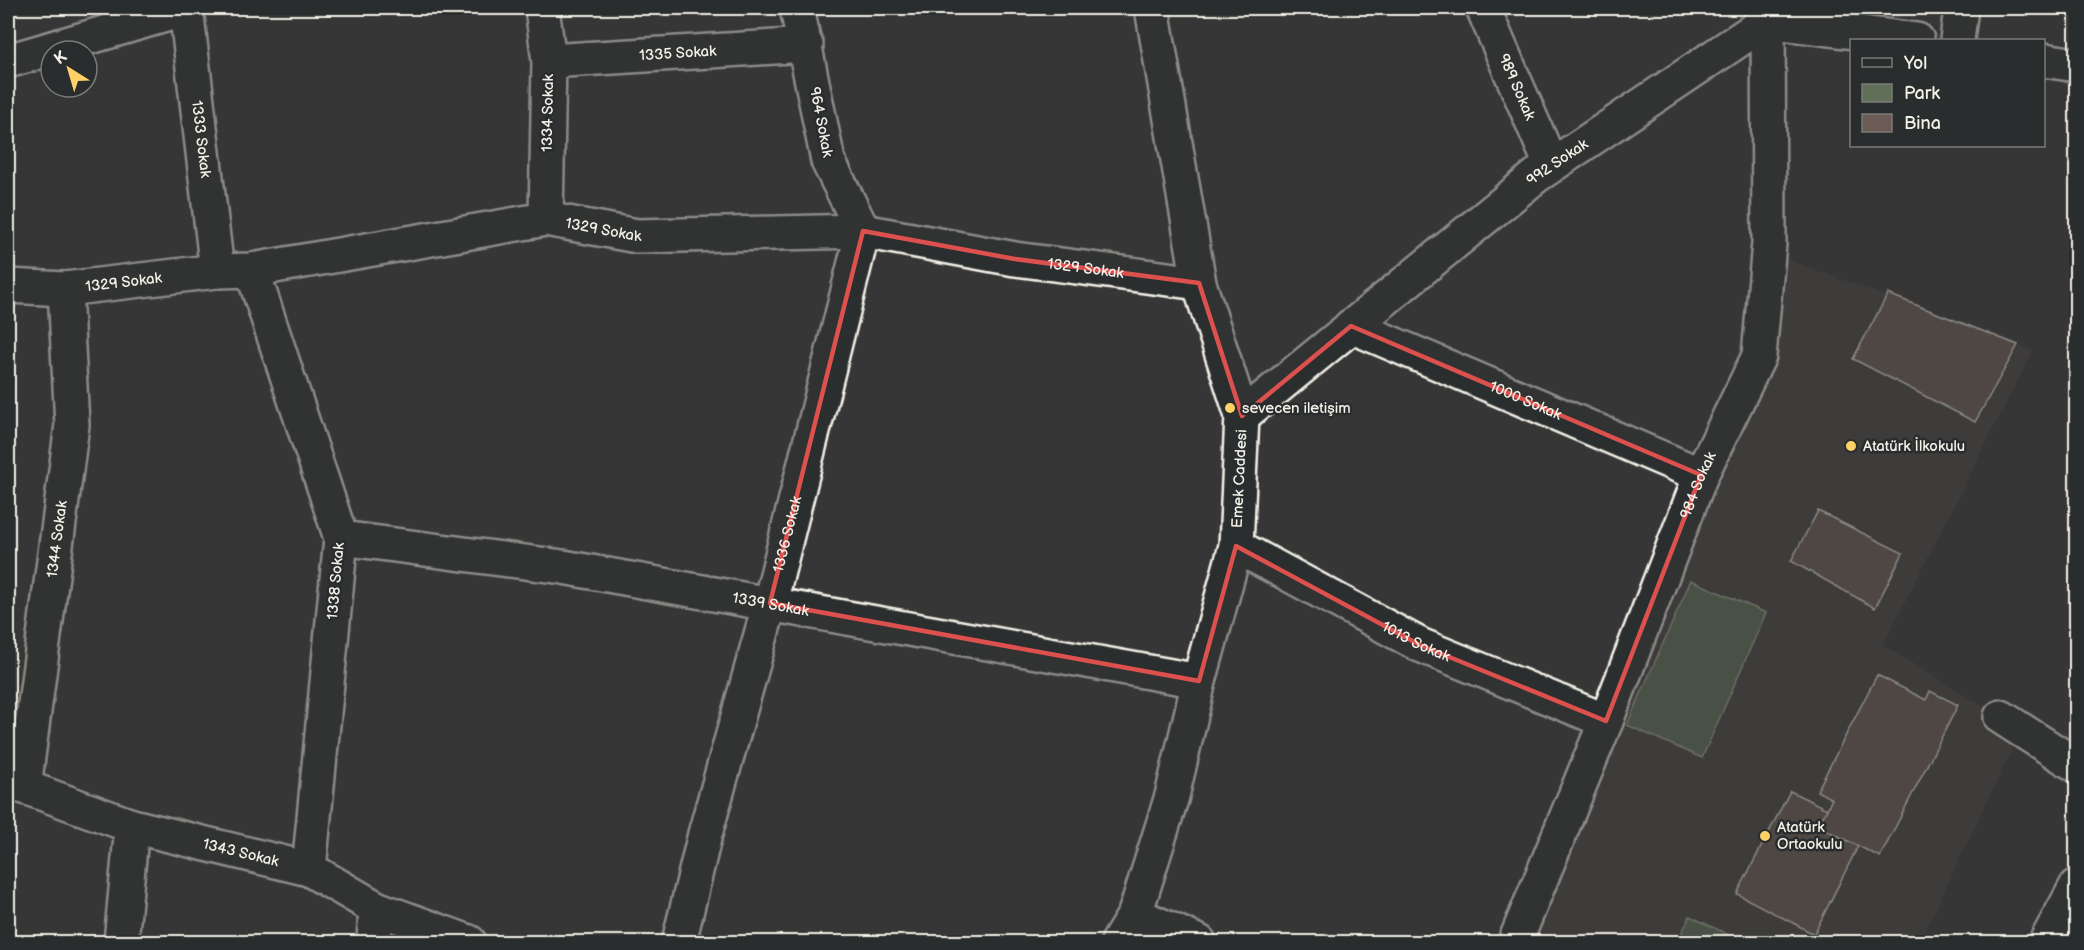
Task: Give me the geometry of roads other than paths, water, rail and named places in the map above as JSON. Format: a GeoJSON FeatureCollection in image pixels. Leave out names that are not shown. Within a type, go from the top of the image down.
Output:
{"type":"FeatureCollection","features":[{"type":"Feature","properties":{"kind":"street"},"geometry":{"type":"LineString","coordinates":[[8,61],[186,8]]}},
{"type":"Feature","properties":{"kind":"street","name":"1333 Sokak"},"geometry":{"type":"LineString","coordinates":[[186,8],[217,271]]}},
{"type":"Feature","properties":{"kind":"street","name":"1334 Sokak"},"geometry":{"type":"LineString","coordinates":[[542,8],[549,61],[546,219]]}},
{"type":"Feature","properties":{"kind":"street","name":"964 Sokak"},"geometry":{"type":"LineString","coordinates":[[797,8],[828,161],[863,231]]}},
{"type":"Feature","properties":{"kind":"street","name":"Emek Caddesi"},"geometry":{"type":"LineString","coordinates":[[1119,942],[1135,914],[1172,796],[1199,681],[1236,546],[1242,416],[1199,283],[1152,8]]}},
{"type":"Feature","properties":{"kind":"street","name":"989 Sokak"},"geometry":{"type":"LineString","coordinates":[[1483,8],[1551,165]]}},
{"type":"Feature","properties":{"kind":"street"},"geometry":{"type":"LineString","coordinates":[[1957,39],[1961,8]]}},
{"type":"Feature","properties":{"kind":"street","name":"992 Sokak"},"geometry":{"type":"LineString","coordinates":[[1242,416],[1551,165],[1767,14]]}},
{"type":"Feature","properties":{"kind":"street"},"geometry":{"type":"LineString","coordinates":[[1767,14],[1911,39]]}},
{"type":"Feature","properties":{"kind":"street","name":"984 Sokak"},"geometry":{"type":"LineString","coordinates":[[1515,942],[1606,721],[1701,476],[1759,356],[1769,243],[1767,14]]}},
{"type":"Feature","properties":{"kind":"street","name":"1335 Sokak"},"geometry":{"type":"LineString","coordinates":[[549,61],[806,45]]}},
{"type":"Feature","properties":{"kind":"street"},"geometry":{"type":"LineString","coordinates":[[2045,60],[2076,65]]}},
{"type":"Feature","properties":{"kind":"street","name":"1329 Sokak"},"geometry":{"type":"LineString","coordinates":[[8,286],[65,288],[217,271],[252,270],[546,219],[637,236],[863,231],[1015,259],[1199,283]]}},
{"type":"Feature","properties":{"kind":"street","name":"1336 Sokak"},"geometry":{"type":"LineString","coordinates":[[679,942],[705,834],[770,603],[863,231]]}},
{"type":"Feature","properties":{"kind":"street","name":"1338 Sokak"},"geometry":{"type":"LineString","coordinates":[[252,270],[341,538],[309,869]]}},
{"type":"Feature","properties":{"kind":"street","name":"1344 Sokak"},"geometry":{"type":"LineString","coordinates":[[16,784],[72,425],[65,288]]}},
{"type":"Feature","properties":{"kind":"street","name":"1000 Sokak"},"geometry":{"type":"LineString","coordinates":[[1352,326],[1701,476]]}},
{"type":"Feature","properties":{"kind":"street","name":"1339 Sokak"},"geometry":{"type":"LineString","coordinates":[[341,538],[563,567],[770,603],[1049,656],[1199,681]]}},
{"type":"Feature","properties":{"kind":"street","name":"1013 Sokak"},"geometry":{"type":"LineString","coordinates":[[1236,546],[1420,645],[1606,721]]}},
{"type":"Feature","properties":{"kind":"street"},"geometry":{"type":"LineString","coordinates":[[2001,717],[2076,765]]}},
{"type":"Feature","properties":{"kind":"street","name":"1343 Sokak"},"geometry":{"type":"LineString","coordinates":[[16,784],[132,826],[309,869],[376,908],[469,942]]}},
{"type":"Feature","properties":{"kind":"street"},"geometry":{"type":"LineString","coordinates":[[121,942],[132,826]]}},
{"type":"Feature","properties":{"kind":"street"},"geometry":{"type":"LineString","coordinates":[[2046,942],[2076,887]]}},
{"type":"Feature","properties":{"kind":"street"},"geometry":{"type":"LineString","coordinates":[[374,942],[376,908]]}},
{"type":"Feature","properties":{"kind":"street"},"geometry":{"type":"LineString","coordinates":[[1135,914],[1199,942]]}},
{"type":"Feature","properties":{"kind":"place","name":"sevecen iletişim"},"geometry":{"type":"Point","coordinates":[1230,408]}},
{"type":"Feature","properties":{"kind":"place","name":"Atatürk İlkokulu"},"geometry":{"type":"Point","coordinates":[1851,446]}},
{"type":"Feature","properties":{"kind":"place","name":"Atatürk Ortaokulu"},"geometry":{"type":"Point","coordinates":[1765,836]}}]}
